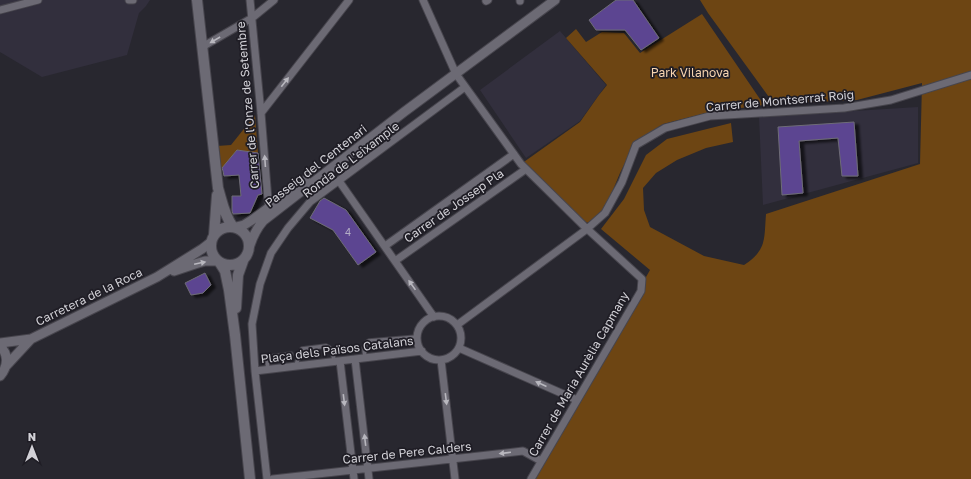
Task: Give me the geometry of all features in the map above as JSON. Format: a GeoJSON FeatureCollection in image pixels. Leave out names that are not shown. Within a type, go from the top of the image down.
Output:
{"type":"FeatureCollection","features":[{"type":"Feature","properties":{"kind":"main road"},"geometry":{"type":"LineString","coordinates":[[198,0],[218,188],[225,213],[229,221],[235,227],[244,232],[250,245],[238,275],[235,330]]}},
{"type":"Feature","properties":{"kind":"main road"},"geometry":{"type":"LineString","coordinates":[[218,188],[211,250],[214,257],[225,271],[228,281],[235,330],[250,479]]}},
{"type":"Feature","properties":{"kind":"main road"},"geometry":{"type":"LineString","coordinates":[[213,238],[224,227],[235,227]]}},
{"type":"Feature","properties":{"kind":"main road"},"geometry":{"type":"LineString","coordinates":[[219,262],[230,266],[243,261]]}},
{"type":"Feature","properties":{"kind":"street"},"geometry":{"type":"LineString","coordinates":[[0,10],[10,3],[38,0]]}},
{"type":"Feature","properties":{"kind":"street","name":"Carrer de l'Onze de Setembre"},"geometry":{"type":"LineString","coordinates":[[250,0],[262,113],[269,207]]}},
{"type":"Feature","properties":{"kind":"street"},"geometry":{"type":"LineString","coordinates":[[202,47],[252,18],[274,0]]}},
{"type":"Feature","properties":{"kind":"street"},"geometry":{"type":"LineString","coordinates":[[262,113],[349,0]]}},
{"type":"Feature","properties":{"kind":"street"},"geometry":{"type":"LineString","coordinates":[[423,0],[456,74],[465,87],[526,168],[587,229]]}},
{"type":"Feature","properties":{"kind":"street","name":"Passeig del Centenari"},"geometry":{"type":"LineString","coordinates":[[250,245],[258,226],[263,221],[404,112],[555,0]]}},
{"type":"Feature","properties":{"kind":"street","name":"Carrer de Montserrat Roig"},"geometry":{"type":"LineString","coordinates":[[457,325],[587,229],[605,213],[622,182],[636,145],[665,128],[710,116],[844,108],[891,100],[971,75]]}},
{"type":"Feature","properties":{"kind":"street","name":"Ronda de L'eixample"},"geometry":{"type":"LineString","coordinates":[[266,479],[255,371],[252,324],[260,284],[271,253],[288,228],[310,202],[465,87]]}},
{"type":"Feature","properties":{"kind":"street","name":"Passeig del Centenari"},"geometry":{"type":"LineString","coordinates":[[235,227],[244,225],[368,135],[404,112]]}},
{"type":"Feature","properties":{"kind":"street","name":"Carrer de Jossep Pla"},"geometry":{"type":"LineString","coordinates":[[385,246],[514,154]]}},
{"type":"Feature","properties":{"kind":"street","name":"Carrer de Jossep Pla"},"geometry":{"type":"LineString","coordinates":[[395,261],[526,168]]}},
{"type":"Feature","properties":{"kind":"street"},"geometry":{"type":"LineString","coordinates":[[339,181],[434,317],[444,317],[452,320],[457,325],[460,332],[461,341],[456,353],[450,358],[441,360],[456,479]]}},
{"type":"Feature","properties":{"kind":"street","name":"Carrer de Maria Aurèlia Capmany"},"geometry":{"type":"LineString","coordinates":[[530,479],[641,291],[642,279],[587,229]]}},
{"type":"Feature","properties":{"kind":"street","name":"Carretera de la Roca"},"geometry":{"type":"LineString","coordinates":[[0,344],[31,339],[157,277],[202,249],[213,238]]}},
{"type":"Feature","properties":{"kind":"street","name":"Carretera de la Roca"},"geometry":{"type":"LineString","coordinates":[[157,277],[205,261],[219,262]]}},
{"type":"Feature","properties":{"kind":"street","name":"Plaça dels Països Catalans"},"geometry":{"type":"LineString","coordinates":[[434,317],[427,320],[422,325],[417,337],[419,347],[424,354],[430,359],[441,360]]}},
{"type":"Feature","properties":{"kind":"street","name":"Carretera de la Roca"},"geometry":{"type":"LineString","coordinates":[[0,376],[6,366],[31,339]]}},
{"type":"Feature","properties":{"kind":"street"},"geometry":{"type":"LineString","coordinates":[[0,344],[6,353],[6,366]]}},
{"type":"Feature","properties":{"kind":"street"},"geometry":{"type":"LineString","coordinates":[[459,348],[577,400]]}},
{"type":"Feature","properties":{"kind":"street","name":"Plaça dels Països Catalans"},"geometry":{"type":"LineString","coordinates":[[255,371],[422,351]]}},
{"type":"Feature","properties":{"kind":"street"},"geometry":{"type":"LineString","coordinates":[[355,359],[369,479]]}},
{"type":"Feature","properties":{"kind":"street"},"geometry":{"type":"LineString","coordinates":[[337,361],[354,479]]}},
{"type":"Feature","properties":{"kind":"street","name":"Carrer de Pere Calders"},"geometry":{"type":"LineString","coordinates":[[273,479],[523,451],[541,461]]}},
{"type":"Feature","properties":{"kind":"lane"},"geometry":{"type":"LineString","coordinates":[[364,358],[364,348],[366,343],[369,341],[417,337]]}},
{"type":"Feature","properties":{"kind":"lane"},"geometry":{"type":"LineString","coordinates":[[296,366],[302,349],[326,346],[330,347],[337,361]]}},
{"type":"Feature","properties":{"kind":"lane"},"geometry":{"type":"LineString","coordinates":[[268,370],[267,361],[270,357],[290,354]]}},
{"type":"Feature","properties":{"kind":"shaded area"},"geometry":{"type":"Polygon","coordinates":[[[0,0],[150,0],[139,13],[127,55],[42,77],[0,52],[0,0]]]}},
{"type":"Feature","properties":{"kind":"shaded area"},"geometry":{"type":"Polygon","coordinates":[[[560,31],[606,85],[580,121],[526,158],[480,90],[560,31]]]}},
{"type":"Feature","properties":{"kind":"shaded area"},"geometry":{"type":"Polygon","coordinates":[[[918,107],[918,163],[763,205],[759,117],[918,107]]]}},
{"type":"Feature","properties":{"kind":"green space"},"geometry":{"type":"Polygon","coordinates":[[[700,0],[971,0],[971,479],[531,479],[650,270],[601,229],[624,199],[646,155],[667,139],[731,123],[733,142],[706,148],[677,160],[656,173],[643,188],[644,210],[650,227],[704,256],[744,265],[761,249],[764,237],[766,214],[920,164],[922,83],[857,100],[774,104],[700,0]]]}},
{"type":"Feature","properties":{"kind":"green space","name":"Park Vilanova"},"geometry":{"type":"Polygon","coordinates":[[[702,14],[764,105],[710,112],[663,124],[636,141],[620,173],[605,209],[590,223],[579,221],[521,164],[580,122],[607,85],[566,38],[576,29],[586,42],[602,32],[624,33],[640,53],[702,14]]]}},
{"type":"Feature","properties":{"kind":"green space"},"geometry":{"type":"Polygon","coordinates":[[[255,115],[258,153],[237,150],[219,172],[217,146],[231,145],[255,115]]]}},
{"type":"Feature","properties":{"kind":"building"},"geometry":{"type":"Polygon","coordinates":[[[616,0],[633,0],[659,38],[641,50],[625,30],[596,30],[589,20],[616,0]]]}},
{"type":"Feature","properties":{"kind":"building"},"geometry":{"type":"Polygon","coordinates":[[[854,122],[858,176],[842,176],[838,138],[799,141],[803,193],[782,195],[778,127],[854,122]]]}},
{"type":"Feature","properties":{"kind":"building"},"geometry":{"type":"Polygon","coordinates":[[[237,150],[258,153],[262,194],[258,195],[250,213],[233,214],[232,196],[241,196],[239,175],[224,176],[222,168],[237,150]]]}},
{"type":"Feature","properties":{"kind":"building"},"geometry":{"type":"Polygon","coordinates":[[[324,198],[346,210],[376,252],[358,265],[333,230],[310,218],[320,201],[324,198]]]}},
{"type":"Feature","properties":{"kind":"building"},"geometry":{"type":"Polygon","coordinates":[[[205,273],[211,285],[203,293],[191,295],[185,283],[205,273]]]}}]}
